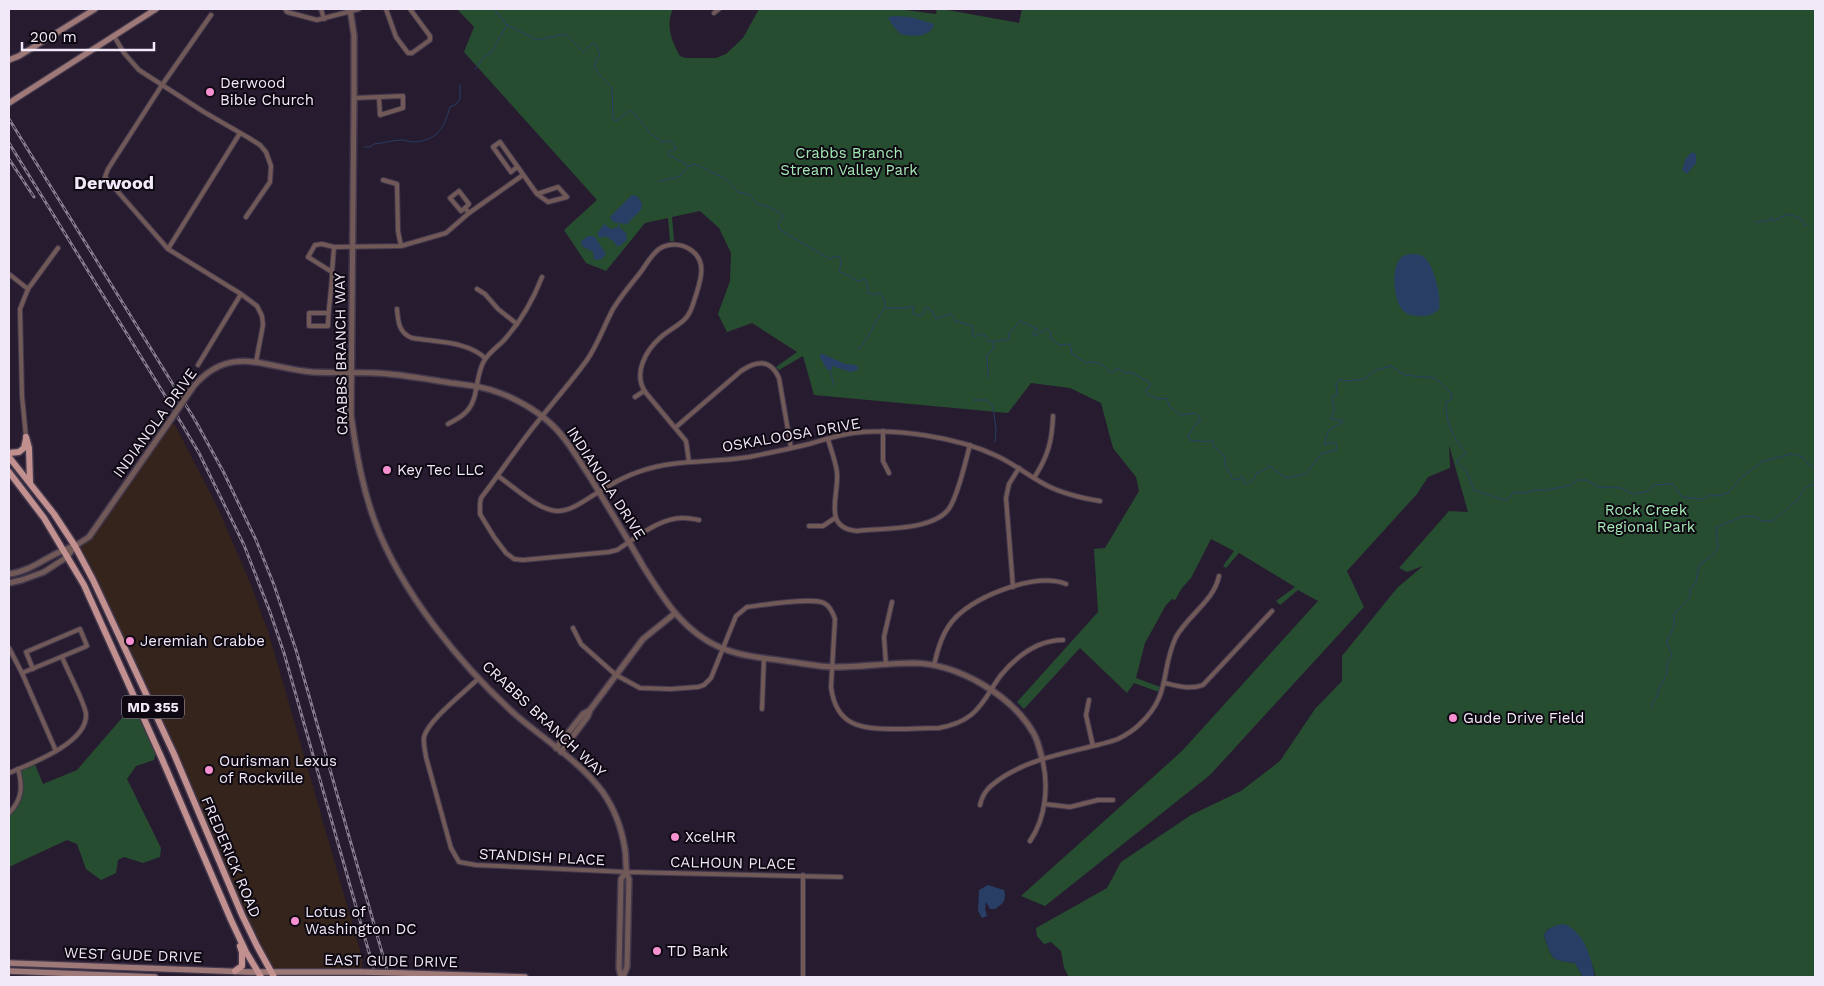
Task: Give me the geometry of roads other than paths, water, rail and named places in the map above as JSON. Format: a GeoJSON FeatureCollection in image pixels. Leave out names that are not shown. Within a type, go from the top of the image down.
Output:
{"type":"FeatureCollection","features":[{"type":"Feature","properties":{"kind":"main road"},"geometry":{"type":"LineString","coordinates":[[9,60],[19,56],[94,9]]}},
{"type":"Feature","properties":{"kind":"main road"},"geometry":{"type":"LineString","coordinates":[[11,102],[156,9]]}},
{"type":"Feature","properties":{"kind":"main road"},"geometry":{"type":"LineString","coordinates":[[9,453],[19,452],[24,448],[26,437]]}},
{"type":"Feature","properties":{"kind":"main road"},"geometry":{"type":"LineString","coordinates":[[26,437],[29,448],[30,482]]}},
{"type":"Feature","properties":{"kind":"main road","name":"FREDERICK ROAD"},"geometry":{"type":"LineString","coordinates":[[9,457],[30,482],[75,546],[97,588],[149,700],[242,915],[272,974]]}},
{"type":"Feature","properties":{"kind":"main road","name":"FREDERICK ROAD"},"geometry":{"type":"LineString","coordinates":[[9,472],[44,518],[88,594],[239,935],[259,974]]}},
{"type":"Feature","properties":{"kind":"main road"},"geometry":{"type":"LineString","coordinates":[[235,971],[241,967],[242,960],[239,935]]}},
{"type":"Feature","properties":{"kind":"main road","name":"WEST GUDE DRIVE"},"geometry":{"type":"LineString","coordinates":[[9,963],[235,971],[259,974]]}},
{"type":"Feature","properties":{"kind":"main road","name":"WEST GUDE DRIVE"},"geometry":{"type":"LineString","coordinates":[[9,971],[155,977]]}},
{"type":"Feature","properties":{"kind":"main road","name":"EAST GUDE DRIVE"},"geometry":{"type":"LineString","coordinates":[[259,974],[362,972],[524,977]]}},
{"type":"Feature","properties":{"kind":"street"},"geometry":{"type":"LineString","coordinates":[[285,9],[287,12],[318,20],[359,9]]}},
{"type":"Feature","properties":{"kind":"street"},"geometry":{"type":"LineString","coordinates":[[321,9],[324,19]]}},
{"type":"Feature","properties":{"kind":"street"},"geometry":{"type":"LineString","coordinates":[[386,9],[396,37],[408,53],[412,54],[430,40],[430,36],[410,9]]}},
{"type":"Feature","properties":{"kind":"street"},"geometry":{"type":"LineString","coordinates":[[714,13],[719,9]]}},
{"type":"Feature","properties":{"kind":"street","name":"CRABBS BRANCH WAY"},"geometry":{"type":"LineString","coordinates":[[350,10],[354,36],[351,415],[356,457],[376,524],[396,566],[418,602],[479,678],[517,716],[587,774],[610,804],[621,831],[625,851],[626,872],[629,879],[627,967],[622,977]]}},
{"type":"Feature","properties":{"kind":"street"},"geometry":{"type":"LineString","coordinates":[[211,16],[162,85],[108,169],[105,177],[168,249],[253,302],[262,316],[263,325],[256,362]]}},
{"type":"Feature","properties":{"kind":"street"},"geometry":{"type":"LineString","coordinates":[[114,36],[133,64],[162,85],[260,145],[266,152],[272,172],[270,182],[246,217]]}},
{"type":"Feature","properties":{"kind":"street"},"geometry":{"type":"LineString","coordinates":[[354,98],[403,96],[403,108],[380,115],[380,97]]}},
{"type":"Feature","properties":{"kind":"street"},"geometry":{"type":"LineString","coordinates":[[168,249],[240,132]]}},
{"type":"Feature","properties":{"kind":"street"},"geometry":{"type":"LineString","coordinates":[[517,167],[510,172],[493,147],[500,142],[537,194],[548,202],[567,197],[558,187],[537,194]]}},
{"type":"Feature","properties":{"kind":"street"},"geometry":{"type":"LineString","coordinates":[[332,272],[308,257],[315,246],[322,244],[334,247],[401,246],[446,233],[469,213],[523,175]]}},
{"type":"Feature","properties":{"kind":"street"},"geometry":{"type":"LineString","coordinates":[[383,180],[397,184],[398,231],[401,246]]}},
{"type":"Feature","properties":{"kind":"street"},"geometry":{"type":"LineString","coordinates":[[459,191],[469,204],[465,208],[461,211],[450,198],[459,191]]}},
{"type":"Feature","properties":{"kind":"street"},"geometry":{"type":"LineString","coordinates":[[465,208],[469,213]]}},
{"type":"Feature","properties":{"kind":"street"},"geometry":{"type":"LineString","coordinates":[[689,462],[686,441],[644,390],[640,380],[644,360],[649,350],[659,339],[687,317],[701,280],[702,266],[695,253],[682,245],[667,245],[653,255],[614,308],[587,360],[482,498],[480,514],[506,553],[514,559],[523,560],[609,552],[658,525],[672,520],[683,518],[699,520]]}},
{"type":"Feature","properties":{"kind":"street"},"geometry":{"type":"LineString","coordinates":[[328,313],[309,313],[309,326],[328,326],[334,247]]}},
{"type":"Feature","properties":{"kind":"street"},"geometry":{"type":"LineString","coordinates":[[26,437],[22,396],[20,314],[28,289],[58,248]]}},
{"type":"Feature","properties":{"kind":"street"},"geometry":{"type":"LineString","coordinates":[[9,274],[28,289]]}},
{"type":"Feature","properties":{"kind":"street"},"geometry":{"type":"LineString","coordinates":[[448,424],[468,410],[472,404],[479,370],[485,358],[505,340],[528,309],[542,277]]}},
{"type":"Feature","properties":{"kind":"street"},"geometry":{"type":"LineString","coordinates":[[477,288],[498,309],[517,324]]}},
{"type":"Feature","properties":{"kind":"street"},"geometry":{"type":"LineString","coordinates":[[198,365],[241,294]]}},
{"type":"Feature","properties":{"kind":"street"},"geometry":{"type":"LineString","coordinates":[[397,309],[400,328],[406,336],[464,346],[473,349],[485,358]]}},
{"type":"Feature","properties":{"kind":"street","name":"INDIANOLA DRIVE"},"geometry":{"type":"LineString","coordinates":[[75,546],[89,537],[193,387],[208,371],[217,366],[236,361],[256,362],[301,371],[388,374],[476,386],[498,392],[518,401],[552,424],[599,492],[665,602],[674,614],[704,639],[723,649],[744,655],[832,667],[915,663],[934,665],[972,678],[992,689],[1025,720],[1035,736],[1042,758],[1046,774],[1044,804],[1038,831],[1030,841]]}},
{"type":"Feature","properties":{"kind":"street"},"geometry":{"type":"LineString","coordinates":[[676,427],[741,371],[752,364],[763,363],[773,368],[779,378],[791,448]]}},
{"type":"Feature","properties":{"kind":"street"},"geometry":{"type":"LineString","coordinates":[[635,397],[644,390]]}},
{"type":"Feature","properties":{"kind":"street"},"geometry":{"type":"LineString","coordinates":[[1034,478],[1049,449],[1053,416]]}},
{"type":"Feature","properties":{"kind":"street"},"geometry":{"type":"LineString","coordinates":[[883,431],[883,461],[889,472]]}},
{"type":"Feature","properties":{"kind":"street","name":"OSKALOOSA DRIVE"},"geometry":{"type":"LineString","coordinates":[[498,476],[540,506],[561,511],[573,507],[622,479],[642,470],[668,464],[748,457],[852,433],[883,431],[906,433],[970,445],[996,455],[1034,478],[1064,493],[1100,501]]}},
{"type":"Feature","properties":{"kind":"street"},"geometry":{"type":"LineString","coordinates":[[828,439],[837,475],[834,507],[835,518],[843,527],[857,531],[925,525],[946,514],[953,501],[970,445]]}},
{"type":"Feature","properties":{"kind":"street"},"geometry":{"type":"LineString","coordinates":[[1013,587],[1006,498],[1009,484],[1019,468]]}},
{"type":"Feature","properties":{"kind":"street"},"geometry":{"type":"LineString","coordinates":[[809,526],[823,526],[835,518]]}},
{"type":"Feature","properties":{"kind":"street"},"geometry":{"type":"LineString","coordinates":[[9,574],[25,571],[63,549],[75,546]]}},
{"type":"Feature","properties":{"kind":"street"},"geometry":{"type":"LineString","coordinates":[[9,583],[32,577],[67,557],[75,546]]}},
{"type":"Feature","properties":{"kind":"street"},"geometry":{"type":"LineString","coordinates":[[980,805],[983,794],[993,784],[1016,769],[1042,758],[1118,738],[1140,725],[1157,704],[1162,693],[1169,655],[1176,637],[1214,591],[1219,576]]}},
{"type":"Feature","properties":{"kind":"street"},"geometry":{"type":"LineString","coordinates":[[934,665],[942,638],[956,617],[969,607],[986,597],[1013,587],[1050,580],[1066,584]]}},
{"type":"Feature","properties":{"kind":"street"},"geometry":{"type":"LineString","coordinates":[[573,628],[581,644],[616,674],[640,688],[698,687],[704,685],[711,678],[736,616],[748,607],[813,601],[824,603],[833,612],[835,619],[832,667],[833,698],[838,711],[846,720],[858,727],[873,729],[939,728],[950,726],[971,715],[1002,675],[1018,658],[1046,641],[1063,640]]}},
{"type":"Feature","properties":{"kind":"street"},"geometry":{"type":"LineString","coordinates":[[886,665],[884,637],[892,602]]}},
{"type":"Feature","properties":{"kind":"street"},"geometry":{"type":"LineString","coordinates":[[1165,683],[1189,688],[1203,685],[1272,610]]}},
{"type":"Feature","properties":{"kind":"street"},"geometry":{"type":"LineString","coordinates":[[561,752],[616,674],[644,639],[674,614]]}},
{"type":"Feature","properties":{"kind":"street"},"geometry":{"type":"LineString","coordinates":[[22,673],[88,646],[80,629],[26,652],[33,668]]}},
{"type":"Feature","properties":{"kind":"street"},"geometry":{"type":"LineString","coordinates":[[9,648],[56,751]]}},
{"type":"Feature","properties":{"kind":"street"},"geometry":{"type":"LineString","coordinates":[[9,773],[56,751],[78,732],[84,723],[86,716],[62,657]]}},
{"type":"Feature","properties":{"kind":"street"},"geometry":{"type":"LineString","coordinates":[[762,709],[764,658]]}},
{"type":"Feature","properties":{"kind":"street","name":"STANDISH PLACE"},"geometry":{"type":"LineString","coordinates":[[479,678],[437,718],[424,735],[426,756],[451,848],[459,862],[476,865],[626,872]]}},
{"type":"Feature","properties":{"kind":"street"},"geometry":{"type":"LineString","coordinates":[[1089,700],[1086,715],[1093,746]]}},
{"type":"Feature","properties":{"kind":"street"},"geometry":{"type":"LineString","coordinates":[[556,748],[583,714],[590,710]]}},
{"type":"Feature","properties":{"kind":"street"},"geometry":{"type":"LineString","coordinates":[[9,813],[20,798],[21,785],[18,769]]}},
{"type":"Feature","properties":{"kind":"street"},"geometry":{"type":"LineString","coordinates":[[1044,804],[1070,807],[1098,800],[1113,800]]}},
{"type":"Feature","properties":{"kind":"street","name":"CRABBS BRANCH WAY"},"geometry":{"type":"LineString","coordinates":[[622,977],[619,968],[621,879],[626,872]]}},
{"type":"Feature","properties":{"kind":"street","name":"CALHOUN PLACE"},"geometry":{"type":"LineString","coordinates":[[626,872],[840,877]]}},
{"type":"Feature","properties":{"kind":"street"},"geometry":{"type":"LineString","coordinates":[[803,875],[803,977]]}},
{"type":"Feature","properties":{"kind":"water"},"geometry":{"type":"Polygon","coordinates":[[[888,17],[911,17],[934,24],[932,29],[925,34],[915,36],[904,35],[900,34],[888,17]]]}},
{"type":"Feature","properties":{"kind":"water"},"geometry":{"type":"Polygon","coordinates":[[[1692,152],[1696,154],[1696,163],[1687,174],[1682,170],[1686,158],[1692,152]]]}},
{"type":"Feature","properties":{"kind":"water"},"geometry":{"type":"Polygon","coordinates":[[[632,195],[637,196],[642,203],[641,210],[627,224],[613,222],[610,217],[632,195]]]}},
{"type":"Feature","properties":{"kind":"water"},"geometry":{"type":"Polygon","coordinates":[[[604,224],[611,229],[619,227],[626,233],[627,240],[618,247],[605,236],[601,238],[597,234],[604,224]]]}},
{"type":"Feature","properties":{"kind":"water"},"geometry":{"type":"Polygon","coordinates":[[[588,236],[594,236],[606,254],[602,259],[594,259],[593,252],[582,246],[581,241],[588,236]]]}},
{"type":"Feature","properties":{"kind":"water"},"geometry":{"type":"Polygon","coordinates":[[[1414,254],[1423,256],[1428,262],[1436,282],[1439,298],[1439,309],[1425,316],[1406,313],[1396,296],[1394,279],[1397,264],[1403,257],[1414,254]]]}},
{"type":"Feature","properties":{"kind":"water"},"geometry":{"type":"Polygon","coordinates":[[[823,354],[845,364],[856,365],[859,369],[851,372],[832,366],[830,371],[826,368],[819,355],[823,354]]]}},
{"type":"Feature","properties":{"kind":"water"},"geometry":{"type":"Polygon","coordinates":[[[988,885],[1004,890],[1005,899],[995,909],[990,909],[986,902],[987,916],[982,918],[978,911],[979,890],[988,885]]]}},
{"type":"Feature","properties":{"kind":"water"},"geometry":{"type":"Polygon","coordinates":[[[1564,924],[1582,939],[1589,954],[1595,977],[1583,977],[1575,963],[1561,961],[1551,954],[1544,935],[1552,927],[1564,924]]]}},
{"type":"Feature","properties":{"kind":"waterway"},"geometry":{"type":"LineString","coordinates":[[494,9],[507,25],[537,40],[566,34],[583,52],[593,43],[595,44],[600,53],[594,66],[612,88],[613,119],[616,121],[631,110],[651,134],[662,142],[670,141],[675,146],[676,149],[668,152],[669,155],[689,166],[695,164],[726,179],[738,192],[750,195],[757,204],[769,207],[782,214],[783,217],[778,224],[780,230],[830,259],[836,256],[840,257],[839,271],[858,281],[865,279],[868,286],[867,292],[875,295],[880,293],[884,298],[885,308],[914,306],[912,313],[918,316],[922,315],[926,307],[932,311],[936,319],[950,314],[954,317],[955,321],[973,326],[972,335],[975,337],[979,334],[985,335],[989,342],[1009,339],[1009,334],[1020,321],[1038,329],[1034,331],[1033,335],[1047,329],[1051,332],[1050,338],[1059,345],[1070,344],[1072,354],[1087,363],[1099,363],[1110,372],[1114,372],[1117,368],[1126,373],[1131,372],[1150,383],[1150,387],[1145,390],[1147,394],[1158,399],[1167,398],[1169,406],[1180,415],[1196,413],[1200,417],[1200,422],[1197,422],[1188,436],[1190,440],[1213,441],[1213,446],[1225,458],[1225,465],[1233,479],[1238,480],[1242,476],[1245,484],[1250,483],[1257,472],[1261,472],[1269,466],[1286,478],[1306,474],[1322,453],[1336,450],[1337,444],[1333,442],[1324,445],[1328,431],[1343,422],[1342,420],[1331,419],[1334,411],[1332,397],[1337,395],[1336,384],[1340,379],[1346,381],[1364,379],[1376,370],[1391,366],[1405,375],[1435,378],[1451,393],[1452,399],[1446,402],[1448,423],[1457,442],[1466,453],[1456,462],[1466,470],[1474,490],[1502,499],[1507,500],[1514,492],[1523,493],[1547,490],[1572,485],[1577,480],[1587,480],[1599,487],[1621,488],[1633,494],[1649,491],[1654,485],[1673,484],[1682,497],[1703,499],[1710,495],[1717,496],[1728,493],[1741,478],[1763,461],[1792,454],[1803,457],[1807,463],[1815,468]]}},
{"type":"Feature","properties":{"kind":"waterway"},"geometry":{"type":"LineString","coordinates":[[475,69],[485,56],[491,53],[507,25]]}},
{"type":"Feature","properties":{"kind":"waterway"},"geometry":{"type":"LineString","coordinates":[[365,147],[395,140],[422,141],[434,136],[442,127],[450,107],[455,105],[460,99],[460,85]]}},
{"type":"Feature","properties":{"kind":"waterway"},"geometry":{"type":"LineString","coordinates":[[659,181],[679,177],[688,167]]}},
{"type":"Feature","properties":{"kind":"waterway"},"geometry":{"type":"LineString","coordinates":[[1755,222],[1768,221],[1771,217],[1773,221],[1789,214],[1801,219],[1804,225],[1807,225]]}},
{"type":"Feature","properties":{"kind":"waterway"},"geometry":{"type":"LineString","coordinates":[[597,239],[600,236]]}},
{"type":"Feature","properties":{"kind":"waterway"},"geometry":{"type":"LineString","coordinates":[[858,350],[884,309]]}},
{"type":"Feature","properties":{"kind":"waterway"},"geometry":{"type":"LineString","coordinates":[[988,378],[987,355],[994,348],[993,342]]}},
{"type":"Feature","properties":{"kind":"waterway"},"geometry":{"type":"LineString","coordinates":[[830,371],[834,385]]}},
{"type":"Feature","properties":{"kind":"waterway"},"geometry":{"type":"LineString","coordinates":[[974,400],[987,400],[993,406],[996,429],[995,442]]}},
{"type":"Feature","properties":{"kind":"waterway"},"geometry":{"type":"LineString","coordinates":[[1652,708],[1652,703],[1657,697],[1658,690],[1667,674],[1667,664],[1672,654],[1667,640],[1674,627],[1674,614],[1690,597],[1690,589],[1696,582],[1699,565],[1714,554],[1718,548],[1716,527],[1744,516],[1757,517],[1761,521],[1772,521],[1797,501],[1804,488],[1815,484]]}},
{"type":"Feature","properties":{"kind":"railway"},"geometry":{"type":"LineString","coordinates":[[9,119],[195,420],[224,473],[256,540],[274,585],[296,650],[389,977]]}},
{"type":"Feature","properties":{"kind":"railway"},"geometry":{"type":"LineString","coordinates":[[9,143],[199,453],[244,545],[284,653],[376,977]]}},
{"type":"Feature","properties":{"kind":"railway"},"geometry":{"type":"LineString","coordinates":[[9,159],[34,197]]}},
{"type":"Feature","properties":{"kind":"place","name":"Derwood Bible Church"},"geometry":{"type":"Point","coordinates":[210,92]}},
{"type":"Feature","properties":{"kind":"place","name":"Key Tec LLC"},"geometry":{"type":"Point","coordinates":[387,470]}},
{"type":"Feature","properties":{"kind":"place","name":"Jeremiah Crabbe"},"geometry":{"type":"Point","coordinates":[130,641]}},
{"type":"Feature","properties":{"kind":"place","name":"Gude Drive Field"},"geometry":{"type":"Point","coordinates":[1453,718]}},
{"type":"Feature","properties":{"kind":"place","name":"Ourisman Lexus of Rockville"},"geometry":{"type":"Point","coordinates":[209,770]}},
{"type":"Feature","properties":{"kind":"place","name":"XcelHR"},"geometry":{"type":"Point","coordinates":[675,837]}},
{"type":"Feature","properties":{"kind":"place","name":"Lotus of Washington DC"},"geometry":{"type":"Point","coordinates":[295,921]}},
{"type":"Feature","properties":{"kind":"place","name":"TD Bank"},"geometry":{"type":"Point","coordinates":[657,951]}},
{"type":"Feature","properties":{"kind":"district","name":"Derwood"},"geometry":{"type":"Point","coordinates":[114,182]}},
{"type":"Feature","properties":{"kind":"park label","name":"Crabbs Branch Stream Valley Park"},"geometry":{"type":"Point","coordinates":[849,162]}},
{"type":"Feature","properties":{"kind":"park label","name":"Rock Creek Regional Park"},"geometry":{"type":"Point","coordinates":[1646,518]}}]}
